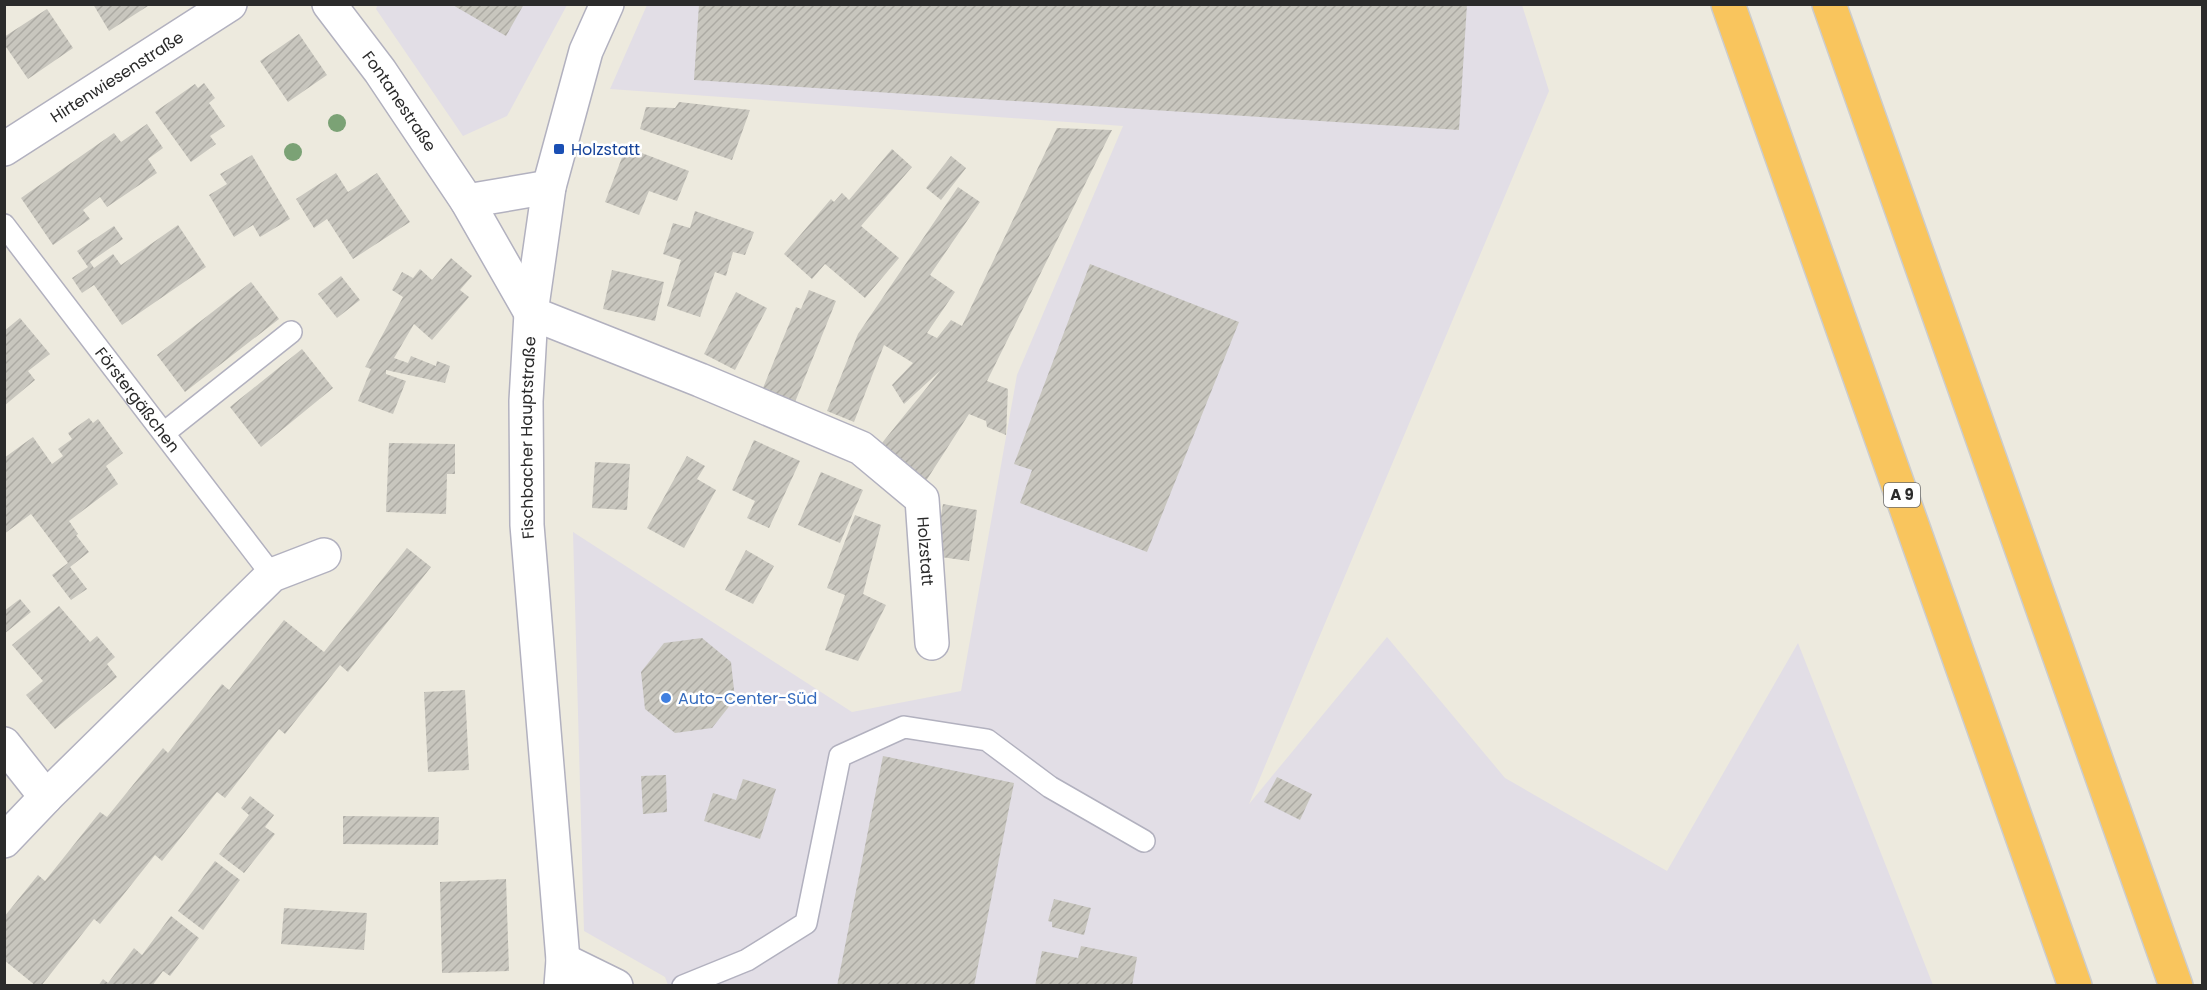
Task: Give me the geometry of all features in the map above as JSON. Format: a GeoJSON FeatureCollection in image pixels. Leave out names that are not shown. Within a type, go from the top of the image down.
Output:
{"type":"FeatureCollection","features":[{"type":"Feature","properties":{"kind":"highway","name":"A 9"},"geometry":{"type":"LineString","coordinates":[[1728,4],[2075,986]]}},
{"type":"Feature","properties":{"kind":"highway"},"geometry":{"type":"LineString","coordinates":[[1829,4],[2176,986]]}},
{"type":"Feature","properties":{"kind":"street","name":"Hirtenwiesenstraße"},"geometry":{"type":"LineString","coordinates":[[4,149],[230,4]]}},
{"type":"Feature","properties":{"kind":"street","name":"Fontanestraße"},"geometry":{"type":"LineString","coordinates":[[329,4],[380,71],[467,201],[531,313]]}},
{"type":"Feature","properties":{"kind":"street","name":"Fischbacher Hauptstraße"},"geometry":{"type":"LineString","coordinates":[[562,973],[527,525],[526,401],[531,313],[549,187],[586,51],[607,4]]}},
{"type":"Feature","properties":{"kind":"street"},"geometry":{"type":"LineString","coordinates":[[467,201],[549,187]]}},
{"type":"Feature","properties":{"kind":"street","name":"Holzstatt"},"geometry":{"type":"LineString","coordinates":[[531,313],[700,380],[861,448],[922,500],[932,643]]}},
{"type":"Feature","properties":{"kind":"street"},"geometry":{"type":"LineString","coordinates":[[4,841],[272,575],[324,555]]}},
{"type":"Feature","properties":{"kind":"street"},"geometry":{"type":"LineString","coordinates":[[4,744],[46,797]]}},
{"type":"Feature","properties":{"kind":"street"},"geometry":{"type":"LineString","coordinates":[[562,973],[616,986]]}},
{"type":"Feature","properties":{"kind":"lane","name":"Förstergäßchen"},"geometry":{"type":"LineString","coordinates":[[4,225],[272,575]]}},
{"type":"Feature","properties":{"kind":"lane"},"geometry":{"type":"LineString","coordinates":[[164,433],[291,332]]}},
{"type":"Feature","properties":{"kind":"lane"},"geometry":{"type":"LineString","coordinates":[[683,986],[747,960],[806,923],[840,756],[904,727],[987,740],[1050,787],[1144,841]]}},
{"type":"Feature","properties":{"kind":"shaded area"},"geometry":{"type":"Polygon","coordinates":[[[378,4],[567,5],[507,116],[463,136],[376,9],[378,4]]]}},
{"type":"Feature","properties":{"kind":"shaded area"},"geometry":{"type":"Polygon","coordinates":[[[647,5],[1522,5],[1549,91],[1249,804],[1387,637],[1505,778],[1667,871],[1798,643],[1933,985],[668,985],[665,977],[584,931],[573,532],[852,712],[961,691],[1017,375],[1123,126],[610,89],[647,5]]]}},
{"type":"Feature","properties":{"kind":"building"},"geometry":{"type":"Polygon","coordinates":[[[93,4],[151,4],[109,31],[93,4]]]}},
{"type":"Feature","properties":{"kind":"building"},"geometry":{"type":"Polygon","coordinates":[[[451,4],[524,4],[506,36],[451,4]]]}},
{"type":"Feature","properties":{"kind":"building"},"geometry":{"type":"Polygon","coordinates":[[[699,4],[1467,4],[1459,130],[694,80],[699,4]]]}},
{"type":"Feature","properties":{"kind":"building"},"geometry":{"type":"Polygon","coordinates":[[[47,9],[73,48],[28,79],[4,44],[4,37],[47,9]]]}},
{"type":"Feature","properties":{"kind":"building"},"geometry":{"type":"Polygon","coordinates":[[[299,34],[327,75],[288,102],[260,61],[299,34]]]}},
{"type":"Feature","properties":{"kind":"building"},"geometry":{"type":"Polygon","coordinates":[[[204,83],[215,98],[209,103],[225,126],[210,136],[216,144],[191,162],[155,112],[195,84],[198,88],[204,83]]]}},
{"type":"Feature","properties":{"kind":"building"},"geometry":{"type":"Polygon","coordinates":[[[679,102],[750,110],[732,160],[640,129],[646,107],[675,108],[679,102]]]}},
{"type":"Feature","properties":{"kind":"building"},"geometry":{"type":"Polygon","coordinates":[[[147,124],[163,148],[148,159],[157,173],[107,207],[100,197],[83,210],[90,219],[53,245],[21,198],[114,133],[121,142],[147,124]]]}},
{"type":"Feature","properties":{"kind":"building"},"geometry":{"type":"Polygon","coordinates":[[[1057,128],[1112,130],[987,381],[1008,389],[1006,435],[987,427],[986,421],[969,414],[924,484],[882,443],[941,370],[904,404],[892,385],[913,363],[884,345],[854,422],[827,411],[858,334],[958,187],[980,202],[930,275],[955,292],[927,333],[937,338],[951,320],[962,326],[1057,128]]]}},
{"type":"Feature","properties":{"kind":"building"},"geometry":{"type":"Polygon","coordinates":[[[626,147],[689,171],[677,201],[649,191],[639,215],[605,202],[626,147]]]}},
{"type":"Feature","properties":{"kind":"building"},"geometry":{"type":"Polygon","coordinates":[[[892,149],[912,167],[861,226],[899,258],[865,298],[825,264],[812,279],[784,254],[831,199],[834,202],[842,193],[849,200],[892,149]]]}},
{"type":"Feature","properties":{"kind":"building"},"geometry":{"type":"Polygon","coordinates":[[[252,155],[290,219],[260,237],[253,225],[234,237],[209,195],[227,184],[220,174],[252,155]]]}},
{"type":"Feature","properties":{"kind":"building"},"geometry":{"type":"Polygon","coordinates":[[[951,156],[966,168],[941,200],[926,188],[951,156]]]}},
{"type":"Feature","properties":{"kind":"building"},"geometry":{"type":"Polygon","coordinates":[[[336,173],[348,192],[377,173],[410,222],[353,259],[327,219],[314,228],[296,199],[336,173]]]}},
{"type":"Feature","properties":{"kind":"building"},"geometry":{"type":"Polygon","coordinates":[[[695,211],[754,232],[745,255],[733,252],[726,276],[715,272],[700,317],[667,306],[681,260],[663,254],[673,223],[690,228],[695,211]]]}},
{"type":"Feature","properties":{"kind":"building"},"geometry":{"type":"Polygon","coordinates":[[[178,225],[206,267],[122,325],[94,285],[82,293],[72,278],[88,267],[77,251],[114,226],[123,239],[90,262],[94,268],[113,254],[121,265],[178,225]]]}},
{"type":"Feature","properties":{"kind":"building"},"geometry":{"type":"Polygon","coordinates":[[[451,258],[472,276],[460,290],[469,297],[432,340],[414,324],[394,358],[408,363],[411,356],[436,366],[437,361],[450,366],[445,383],[386,370],[386,374],[406,381],[393,414],[358,401],[371,369],[365,367],[403,297],[392,290],[402,272],[413,278],[420,269],[432,280],[451,258]]]}},
{"type":"Feature","properties":{"kind":"building"},"geometry":{"type":"Polygon","coordinates":[[[1090,264],[1239,322],[1147,552],[1020,503],[1032,470],[1014,464],[1090,264]]]}},
{"type":"Feature","properties":{"kind":"building"},"geometry":{"type":"Polygon","coordinates":[[[612,270],[664,282],[655,321],[603,309],[612,270]]]}},
{"type":"Feature","properties":{"kind":"building"},"geometry":{"type":"Polygon","coordinates":[[[341,276],[360,300],[337,318],[318,294],[341,276]]]}},
{"type":"Feature","properties":{"kind":"building"},"geometry":{"type":"Polygon","coordinates":[[[251,282],[279,319],[185,392],[157,355],[251,282]]]}},
{"type":"Feature","properties":{"kind":"building"},"geometry":{"type":"Polygon","coordinates":[[[809,290],[836,301],[795,402],[763,388],[796,307],[801,309],[809,290]]]}},
{"type":"Feature","properties":{"kind":"building"},"geometry":{"type":"Polygon","coordinates":[[[736,292],[767,308],[735,370],[704,354],[736,292]]]}},
{"type":"Feature","properties":{"kind":"building"},"geometry":{"type":"Polygon","coordinates":[[[20,318],[50,354],[28,371],[35,380],[4,406],[4,331],[20,318]]]}},
{"type":"Feature","properties":{"kind":"building"},"geometry":{"type":"Polygon","coordinates":[[[302,349],[333,388],[261,447],[230,407],[302,349]]]}},
{"type":"Feature","properties":{"kind":"building"},"geometry":{"type":"Polygon","coordinates":[[[89,418],[93,423],[98,419],[123,453],[106,466],[118,484],[69,521],[89,552],[70,567],[87,589],[71,600],[52,575],[68,563],[31,514],[4,534],[4,458],[33,437],[52,464],[63,456],[58,449],[72,439],[68,433],[89,418]]]}},
{"type":"Feature","properties":{"kind":"building"},"geometry":{"type":"Polygon","coordinates":[[[754,440],[800,461],[769,528],[747,518],[755,501],[732,490],[754,440]]]}},
{"type":"Feature","properties":{"kind":"building"},"geometry":{"type":"Polygon","coordinates":[[[389,443],[455,444],[455,474],[447,474],[446,514],[386,512],[389,443]]]}},
{"type":"Feature","properties":{"kind":"building"},"geometry":{"type":"Polygon","coordinates":[[[687,456],[705,466],[697,479],[716,490],[684,548],[647,528],[687,456]]]}},
{"type":"Feature","properties":{"kind":"building"},"geometry":{"type":"Polygon","coordinates":[[[595,462],[630,464],[627,510],[592,508],[595,462]]]}},
{"type":"Feature","properties":{"kind":"building"},"geometry":{"type":"Polygon","coordinates":[[[821,472],[863,490],[840,543],[798,525],[821,472]]]}},
{"type":"Feature","properties":{"kind":"building"},"geometry":{"type":"Polygon","coordinates":[[[943,504],[977,510],[969,561],[934,556],[943,504]]]}},
{"type":"Feature","properties":{"kind":"building"},"geometry":{"type":"Polygon","coordinates":[[[855,515],[881,525],[863,594],[886,605],[858,661],[825,650],[845,595],[827,588],[855,515]]]}},
{"type":"Feature","properties":{"kind":"building"},"geometry":{"type":"Polygon","coordinates":[[[407,548],[431,567],[348,672],[340,665],[285,734],[279,729],[225,798],[217,792],[162,861],[155,855],[100,924],[94,919],[41,986],[36,986],[4,960],[4,917],[38,875],[45,881],[100,812],[107,817],[163,748],[168,753],[222,684],[229,690],[284,620],[324,652],[407,548]]]}},
{"type":"Feature","properties":{"kind":"building"},"geometry":{"type":"Polygon","coordinates":[[[746,550],[774,566],[753,604],[725,590],[746,550]]]}},
{"type":"Feature","properties":{"kind":"building"},"geometry":{"type":"Polygon","coordinates":[[[20,599],[31,612],[4,634],[4,611],[20,599]]]}},
{"type":"Feature","properties":{"kind":"building"},"geometry":{"type":"Polygon","coordinates":[[[59,606],[90,642],[97,636],[115,657],[107,664],[117,677],[55,729],[26,695],[43,681],[12,645],[59,606]]]}},
{"type":"Feature","properties":{"kind":"building"},"geometry":{"type":"Polygon","coordinates":[[[702,638],[731,662],[735,699],[712,728],[675,733],[645,709],[641,672],[664,643],[702,638]]]}},
{"type":"Feature","properties":{"kind":"building"},"geometry":{"type":"Polygon","coordinates":[[[465,690],[469,770],[428,772],[424,692],[465,690]]]}},
{"type":"Feature","properties":{"kind":"building"},"geometry":{"type":"Polygon","coordinates":[[[883,756],[1014,783],[974,986],[837,986],[883,756]]]}},
{"type":"Feature","properties":{"kind":"building"},"geometry":{"type":"Polygon","coordinates":[[[666,775],[667,812],[643,814],[641,776],[666,775]]]}},
{"type":"Feature","properties":{"kind":"building"},"geometry":{"type":"Polygon","coordinates":[[[1277,777],[1312,794],[1300,820],[1264,802],[1277,777]]]}},
{"type":"Feature","properties":{"kind":"building"},"geometry":{"type":"Polygon","coordinates":[[[743,779],[776,789],[760,839],[704,821],[713,793],[736,800],[743,779]]]}},
{"type":"Feature","properties":{"kind":"building"},"geometry":{"type":"Polygon","coordinates":[[[250,796],[274,815],[265,827],[275,834],[244,873],[219,854],[249,815],[241,808],[250,796]]]}},
{"type":"Feature","properties":{"kind":"building"},"geometry":{"type":"Polygon","coordinates":[[[343,816],[439,817],[438,845],[343,844],[343,816]]]}},
{"type":"Feature","properties":{"kind":"building"},"geometry":{"type":"Polygon","coordinates":[[[215,861],[240,880],[203,930],[178,911],[215,861]]]}},
{"type":"Feature","properties":{"kind":"building"},"geometry":{"type":"Polygon","coordinates":[[[506,879],[509,971],[442,973],[440,882],[506,879]]]}},
{"type":"Feature","properties":{"kind":"building"},"geometry":{"type":"Polygon","coordinates":[[[1054,899],[1091,908],[1084,935],[1052,927],[1052,922],[1048,921],[1054,899]]]}},
{"type":"Feature","properties":{"kind":"building"},"geometry":{"type":"Polygon","coordinates":[[[284,908],[367,913],[364,950],[281,944],[284,908]]]}},
{"type":"Feature","properties":{"kind":"building"},"geometry":{"type":"Polygon","coordinates":[[[171,916],[199,938],[170,976],[163,971],[152,986],[98,986],[103,979],[108,983],[134,948],[142,955],[171,916]]]}},
{"type":"Feature","properties":{"kind":"building"},"geometry":{"type":"Polygon","coordinates":[[[1081,946],[1137,957],[1132,986],[1035,986],[1042,951],[1078,958],[1081,946]]]}},
{"type":"Feature","properties":{"kind":"place","name":"Holzstatt"},"geometry":{"type":"Point","coordinates":[559,149]}},
{"type":"Feature","properties":{"kind":"place","name":"Auto-Center-Süd"},"geometry":{"type":"Point","coordinates":[666,698]}}]}
